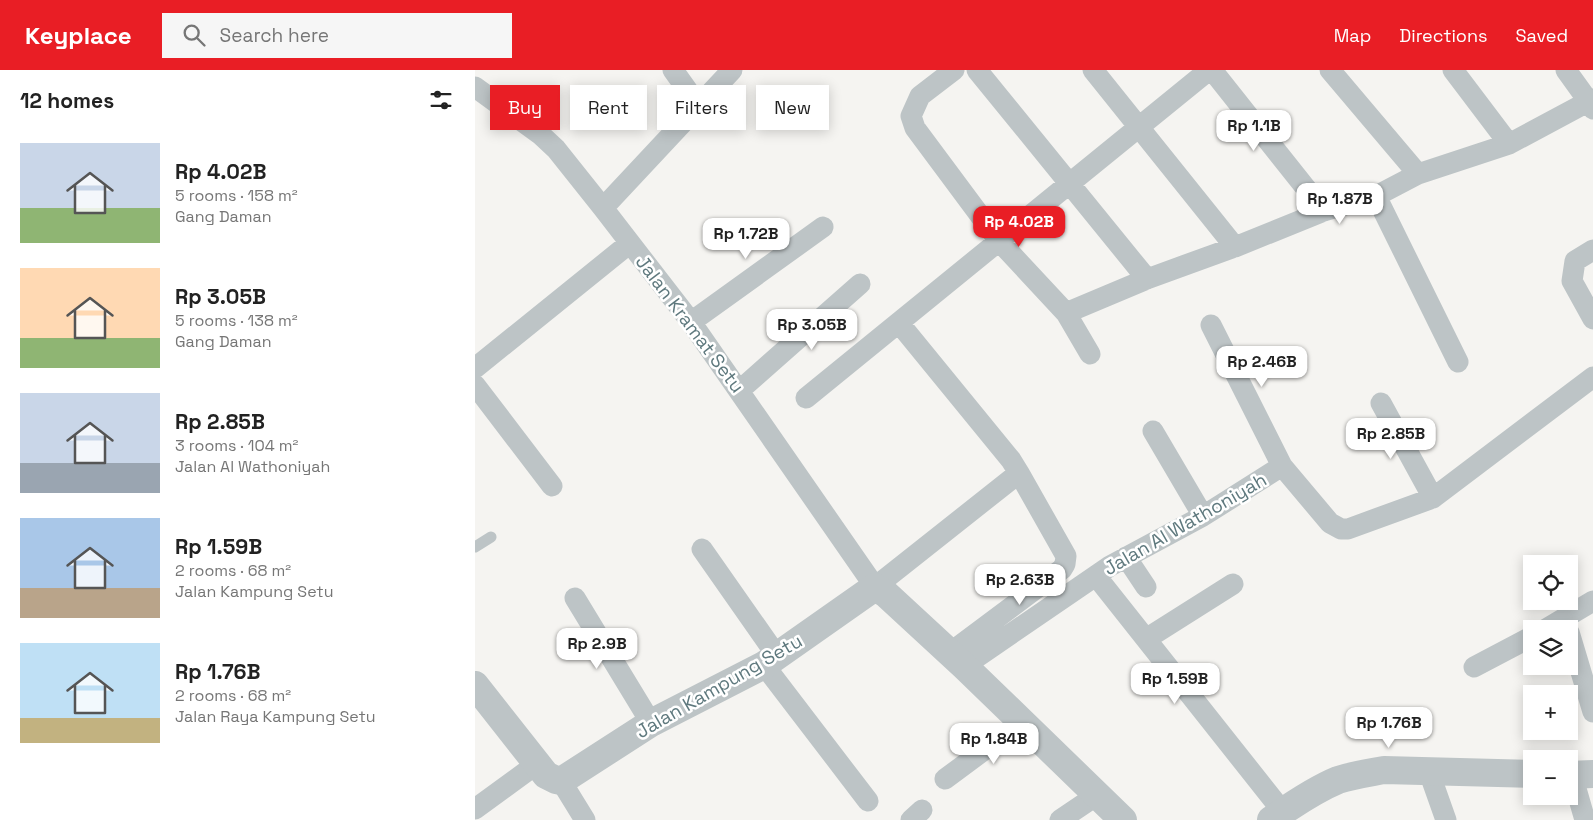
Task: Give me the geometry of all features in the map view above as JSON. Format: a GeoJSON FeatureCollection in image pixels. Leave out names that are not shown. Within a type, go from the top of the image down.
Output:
{"type":"FeatureCollection","features":[{"type":"Feature","properties":{"kind":"street"},"geometry":{"type":"LineString","coordinates":[[673,70],[684,85]]}},
{"type":"Feature","properties":{"kind":"street"},"geometry":{"type":"LineString","coordinates":[[717,85],[732,70]]}},
{"type":"Feature","properties":{"kind":"street"},"geometry":{"type":"LineString","coordinates":[[954,70],[920,96],[911,116],[915,128],[999,241],[1066,313],[1090,354]]}},
{"type":"Feature","properties":{"kind":"street"},"geometry":{"type":"LineString","coordinates":[[977,70],[1147,280]]}},
{"type":"Feature","properties":{"kind":"street"},"geometry":{"type":"LineString","coordinates":[[1093,70],[1235,247]]}},
{"type":"Feature","properties":{"kind":"street"},"geometry":{"type":"LineString","coordinates":[[807,398],[1210,70],[1324,210]]}},
{"type":"Feature","properties":{"kind":"street"},"geometry":{"type":"LineString","coordinates":[[1330,70],[1418,174]]}},
{"type":"Feature","properties":{"kind":"street"},"geometry":{"type":"LineString","coordinates":[[1453,70],[1509,144]]}},
{"type":"Feature","properties":{"kind":"street"},"geometry":{"type":"LineString","coordinates":[[1066,313],[1324,210],[1376,196],[1418,174],[1509,144],[1592,103],[1565,70]]}},
{"type":"Feature","properties":{"kind":"street","name":"Jalan Kramat Setu"},"geometry":{"type":"LineString","coordinates":[[475,87],[541,135],[556,149],[691,322],[875,587]]}},
{"type":"Feature","properties":{"kind":"street"},"geometry":{"type":"LineString","coordinates":[[603,208],[675,130]]}},
{"type":"Feature","properties":{"kind":"street"},"geometry":{"type":"LineString","coordinates":[[1376,196],[1458,362]]}},
{"type":"Feature","properties":{"kind":"street"},"geometry":{"type":"LineString","coordinates":[[691,322],[823,227]]}},
{"type":"Feature","properties":{"kind":"street"},"geometry":{"type":"LineString","coordinates":[[475,368],[629,243]]}},
{"type":"Feature","properties":{"kind":"street"},"geometry":{"type":"LineString","coordinates":[[1593,250],[1575,261],[1572,281],[1593,319]]}},
{"type":"Feature","properties":{"kind":"street"},"geometry":{"type":"LineString","coordinates":[[740,390],[860,284]]}},
{"type":"Feature","properties":{"kind":"street"},"geometry":{"type":"LineString","coordinates":[[899,323],[1011,460],[1066,556],[1062,569],[957,660]]}},
{"type":"Feature","properties":{"kind":"street"},"geometry":{"type":"LineString","coordinates":[[1211,325],[1281,466],[1330,523],[1341,529],[1347,529],[1433,498],[1593,376]]}},
{"type":"Feature","properties":{"kind":"street"},"geometry":{"type":"LineString","coordinates":[[475,385],[551,486]]}},
{"type":"Feature","properties":{"kind":"street"},"geometry":{"type":"LineString","coordinates":[[1381,404],[1433,498]]}},
{"type":"Feature","properties":{"kind":"street"},"geometry":{"type":"LineString","coordinates":[[1153,431],[1203,516]]}},
{"type":"Feature","properties":{"kind":"street","name":"Jalan Al Wathoniyah"},"geometry":{"type":"LineString","coordinates":[[957,660],[1125,557],[1203,516],[1281,466]]}},
{"type":"Feature","properties":{"kind":"street"},"geometry":{"type":"LineString","coordinates":[[1019,473],[875,587],[886,594],[957,660],[1123,820]]}},
{"type":"Feature","properties":{"kind":"street"},"geometry":{"type":"LineString","coordinates":[[703,548],[770,660],[868,800]]}},
{"type":"Feature","properties":{"kind":"street"},"geometry":{"type":"LineString","coordinates":[[1125,557],[1146,587]]}},
{"type":"Feature","properties":{"kind":"street"},"geometry":{"type":"LineString","coordinates":[[1096,576],[1146,639],[1277,816],[1339,780],[1384,770],[1523,774]]}},
{"type":"Feature","properties":{"kind":"street"},"geometry":{"type":"LineString","coordinates":[[1146,639],[1233,584]]}},
{"type":"Feature","properties":{"kind":"street","name":"Jalan Kampung Setu"},"geometry":{"type":"LineString","coordinates":[[561,781],[651,723],[770,660],[875,587]]}},
{"type":"Feature","properties":{"kind":"street"},"geometry":{"type":"LineString","coordinates":[[575,598],[651,723]]}},
{"type":"Feature","properties":{"kind":"street"},"geometry":{"type":"LineString","coordinates":[[1573,620],[1593,601]]}},
{"type":"Feature","properties":{"kind":"street"},"geometry":{"type":"LineString","coordinates":[[1474,668],[1523,641]]}},
{"type":"Feature","properties":{"kind":"street"},"geometry":{"type":"LineString","coordinates":[[1578,662],[1593,712]]}},
{"type":"Feature","properties":{"kind":"street"},"geometry":{"type":"LineString","coordinates":[[475,685],[546,775],[561,781],[585,820]]}},
{"type":"Feature","properties":{"kind":"street"},"geometry":{"type":"LineString","coordinates":[[945,779],[1022,722]]}},
{"type":"Feature","properties":{"kind":"street"},"geometry":{"type":"LineString","coordinates":[[475,809],[537,763]]}},
{"type":"Feature","properties":{"kind":"street"},"geometry":{"type":"LineString","coordinates":[[1429,772],[1446,820]]}},
{"type":"Feature","properties":{"kind":"street"},"geometry":{"type":"LineString","coordinates":[[1578,774],[1585,820]]}},
{"type":"Feature","properties":{"kind":"street"},"geometry":{"type":"LineString","coordinates":[[1059,820],[1097,795]]}},
{"type":"Feature","properties":{"kind":"lane"},"geometry":{"type":"LineString","coordinates":[[475,547],[491,537]]}}]}
